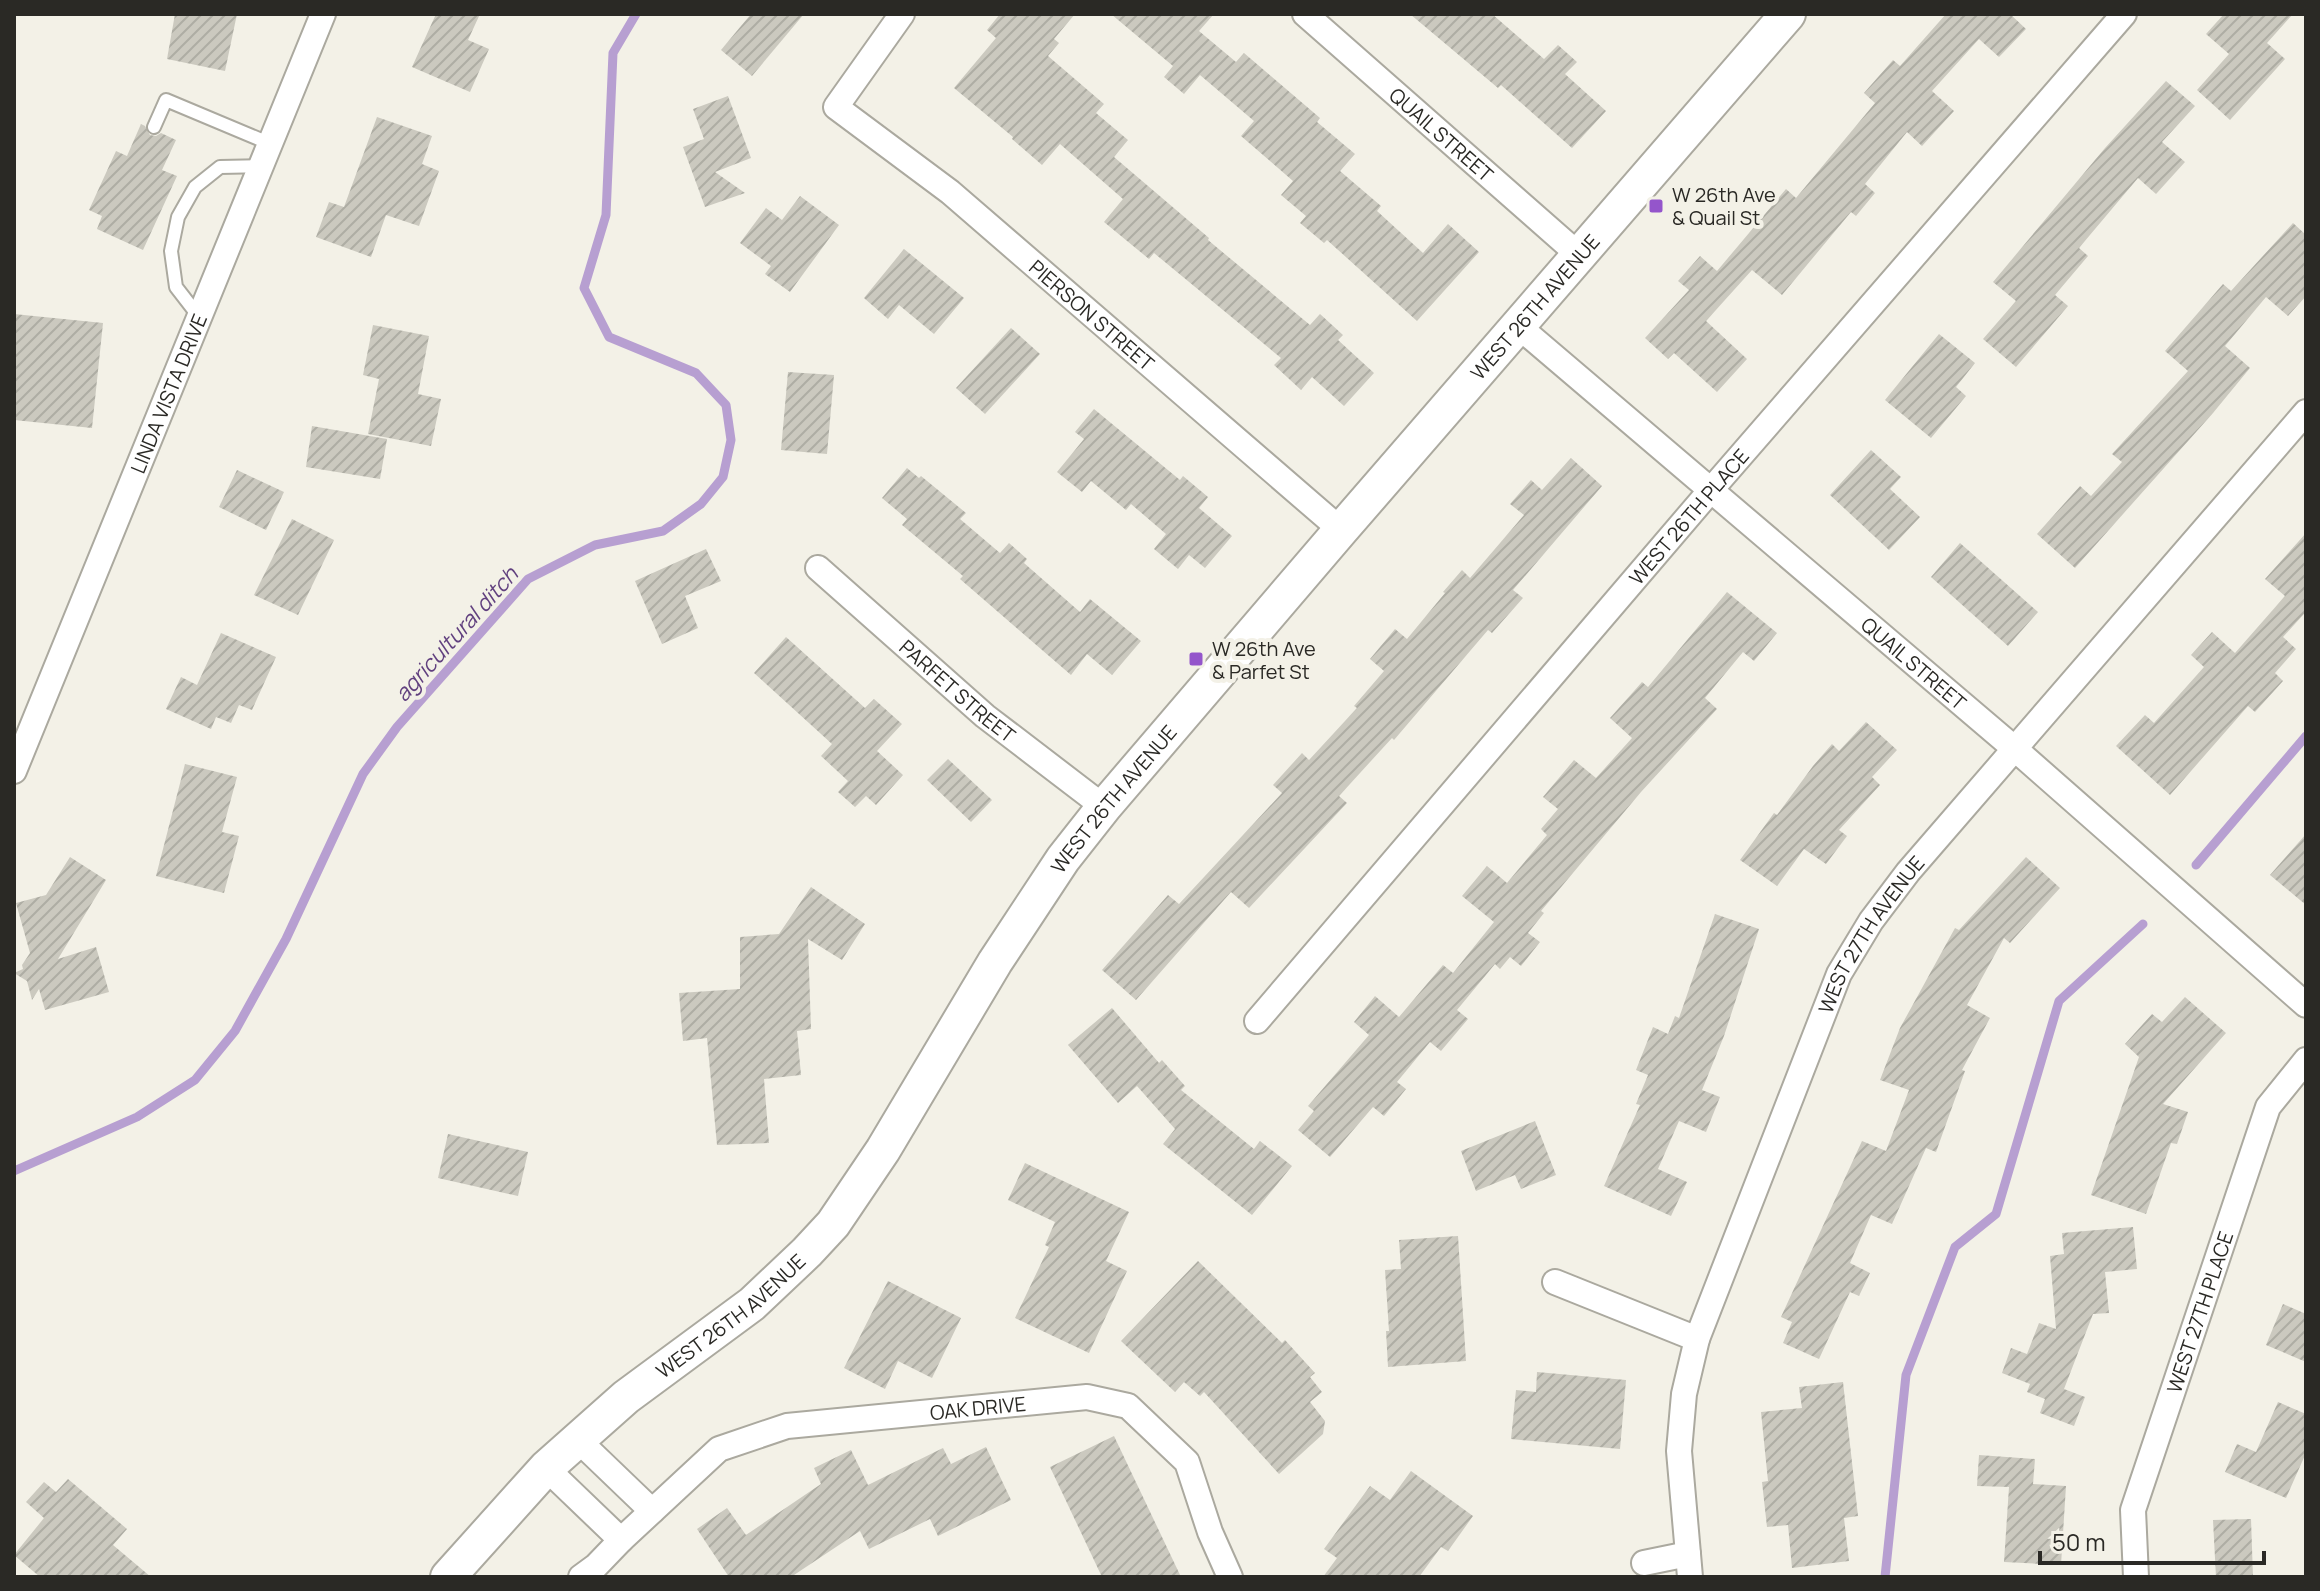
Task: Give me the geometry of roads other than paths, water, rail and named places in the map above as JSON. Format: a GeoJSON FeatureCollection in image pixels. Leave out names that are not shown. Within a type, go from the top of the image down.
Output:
{"type":"FeatureCollection","features":[{"type":"Feature","properties":{"kind":"street","name":"LINDA VISTA DRIVE"},"geometry":{"type":"LineString","coordinates":[[14,771],[323,14]]}},
{"type":"Feature","properties":{"kind":"street","name":"PIERSON STREET"},"geometry":{"type":"LineString","coordinates":[[902,14],[836,107],[950,192],[1341,530]]}},
{"type":"Feature","properties":{"kind":"street","name":"QUAIL STREET"},"geometry":{"type":"LineString","coordinates":[[1305,14],[1579,255]]}},
{"type":"Feature","properties":{"kind":"street","name":"WEST 26TH AVENUE"},"geometry":{"type":"LineString","coordinates":[[448,1577],[546,1468],[577,1439],[626,1397],[752,1304],[833,1224],[883,1150],[1029,908],[1104,807],[1788,14]]}},
{"type":"Feature","properties":{"kind":"street","name":"WEST 26TH PLACE"},"geometry":{"type":"LineString","coordinates":[[1257,1021],[1710,491],[2124,14]]}},
{"type":"Feature","properties":{"kind":"street","name":"QUAIL STREET"},"geometry":{"type":"LineString","coordinates":[[1518,326],[2015,749],[2306,1005]]}},
{"type":"Feature","properties":{"kind":"street","name":"WEST 27TH AVENUE"},"geometry":{"type":"LineString","coordinates":[[1689,1566],[1679,1451],[1684,1394],[1697,1339],[1839,974],[1871,921],[1908,872],[2306,412]]}},
{"type":"Feature","properties":{"kind":"street","name":"PARFET STREET"},"geometry":{"type":"LineString","coordinates":[[818,568],[985,716],[1104,807]]}},
{"type":"Feature","properties":{"kind":"street","name":"WEST 27TH PLACE"},"geometry":{"type":"LineString","coordinates":[[2136,1577],[2133,1510],[2268,1107],[2306,1060]]}},
{"type":"Feature","properties":{"kind":"street"},"geometry":{"type":"LineString","coordinates":[[1555,1282],[1697,1339]]}},
{"type":"Feature","properties":{"kind":"street","name":"OAK DRIVE"},"geometry":{"type":"LineString","coordinates":[[581,1577],[719,1449],[787,1426],[1087,1397],[1128,1406],[1187,1462],[1210,1532],[1230,1577]]}},
{"type":"Feature","properties":{"kind":"street"},"geometry":{"type":"LineString","coordinates":[[577,1439],[652,1511]]}},
{"type":"Feature","properties":{"kind":"street"},"geometry":{"type":"LineString","coordinates":[[546,1468],[621,1540]]}},
{"type":"Feature","properties":{"kind":"street"},"geometry":{"type":"LineString","coordinates":[[1644,1563],[1689,1566]]}},
{"type":"Feature","properties":{"kind":"lane"},"geometry":{"type":"LineString","coordinates":[[154,127],[166,100],[267,155]]}},
{"type":"Feature","properties":{"kind":"lane"},"geometry":{"type":"LineString","coordinates":[[200,318],[176,287],[171,251],[178,217],[195,187],[220,167],[267,155]]}},
{"type":"Feature","properties":{"kind":"waterway","name":"agricultural ditch"},"geometry":{"type":"LineString","coordinates":[[14,1171],[137,1117],[195,1080],[235,1031],[286,939],[363,774],[397,727],[528,579],[595,545],[663,531],[701,504],[723,477],[731,440],[726,405],[696,373],[609,337],[584,288],[606,215],[613,53],[636,14]]}},
{"type":"Feature","properties":{"kind":"waterway"},"geometry":{"type":"LineString","coordinates":[[2196,865],[2306,736]]}},
{"type":"Feature","properties":{"kind":"waterway"},"geometry":{"type":"LineString","coordinates":[[1885,1577],[1906,1375],[1955,1247],[1996,1214],[2059,1001],[2143,924]]}},
{"type":"Feature","properties":{"kind":"place","name":"W 26th Ave & Quail St"},"geometry":{"type":"Point","coordinates":[1656,206]}},
{"type":"Feature","properties":{"kind":"place","name":"W 26th Ave & Parfet St"},"geometry":{"type":"Point","coordinates":[1196,659]}}]}
